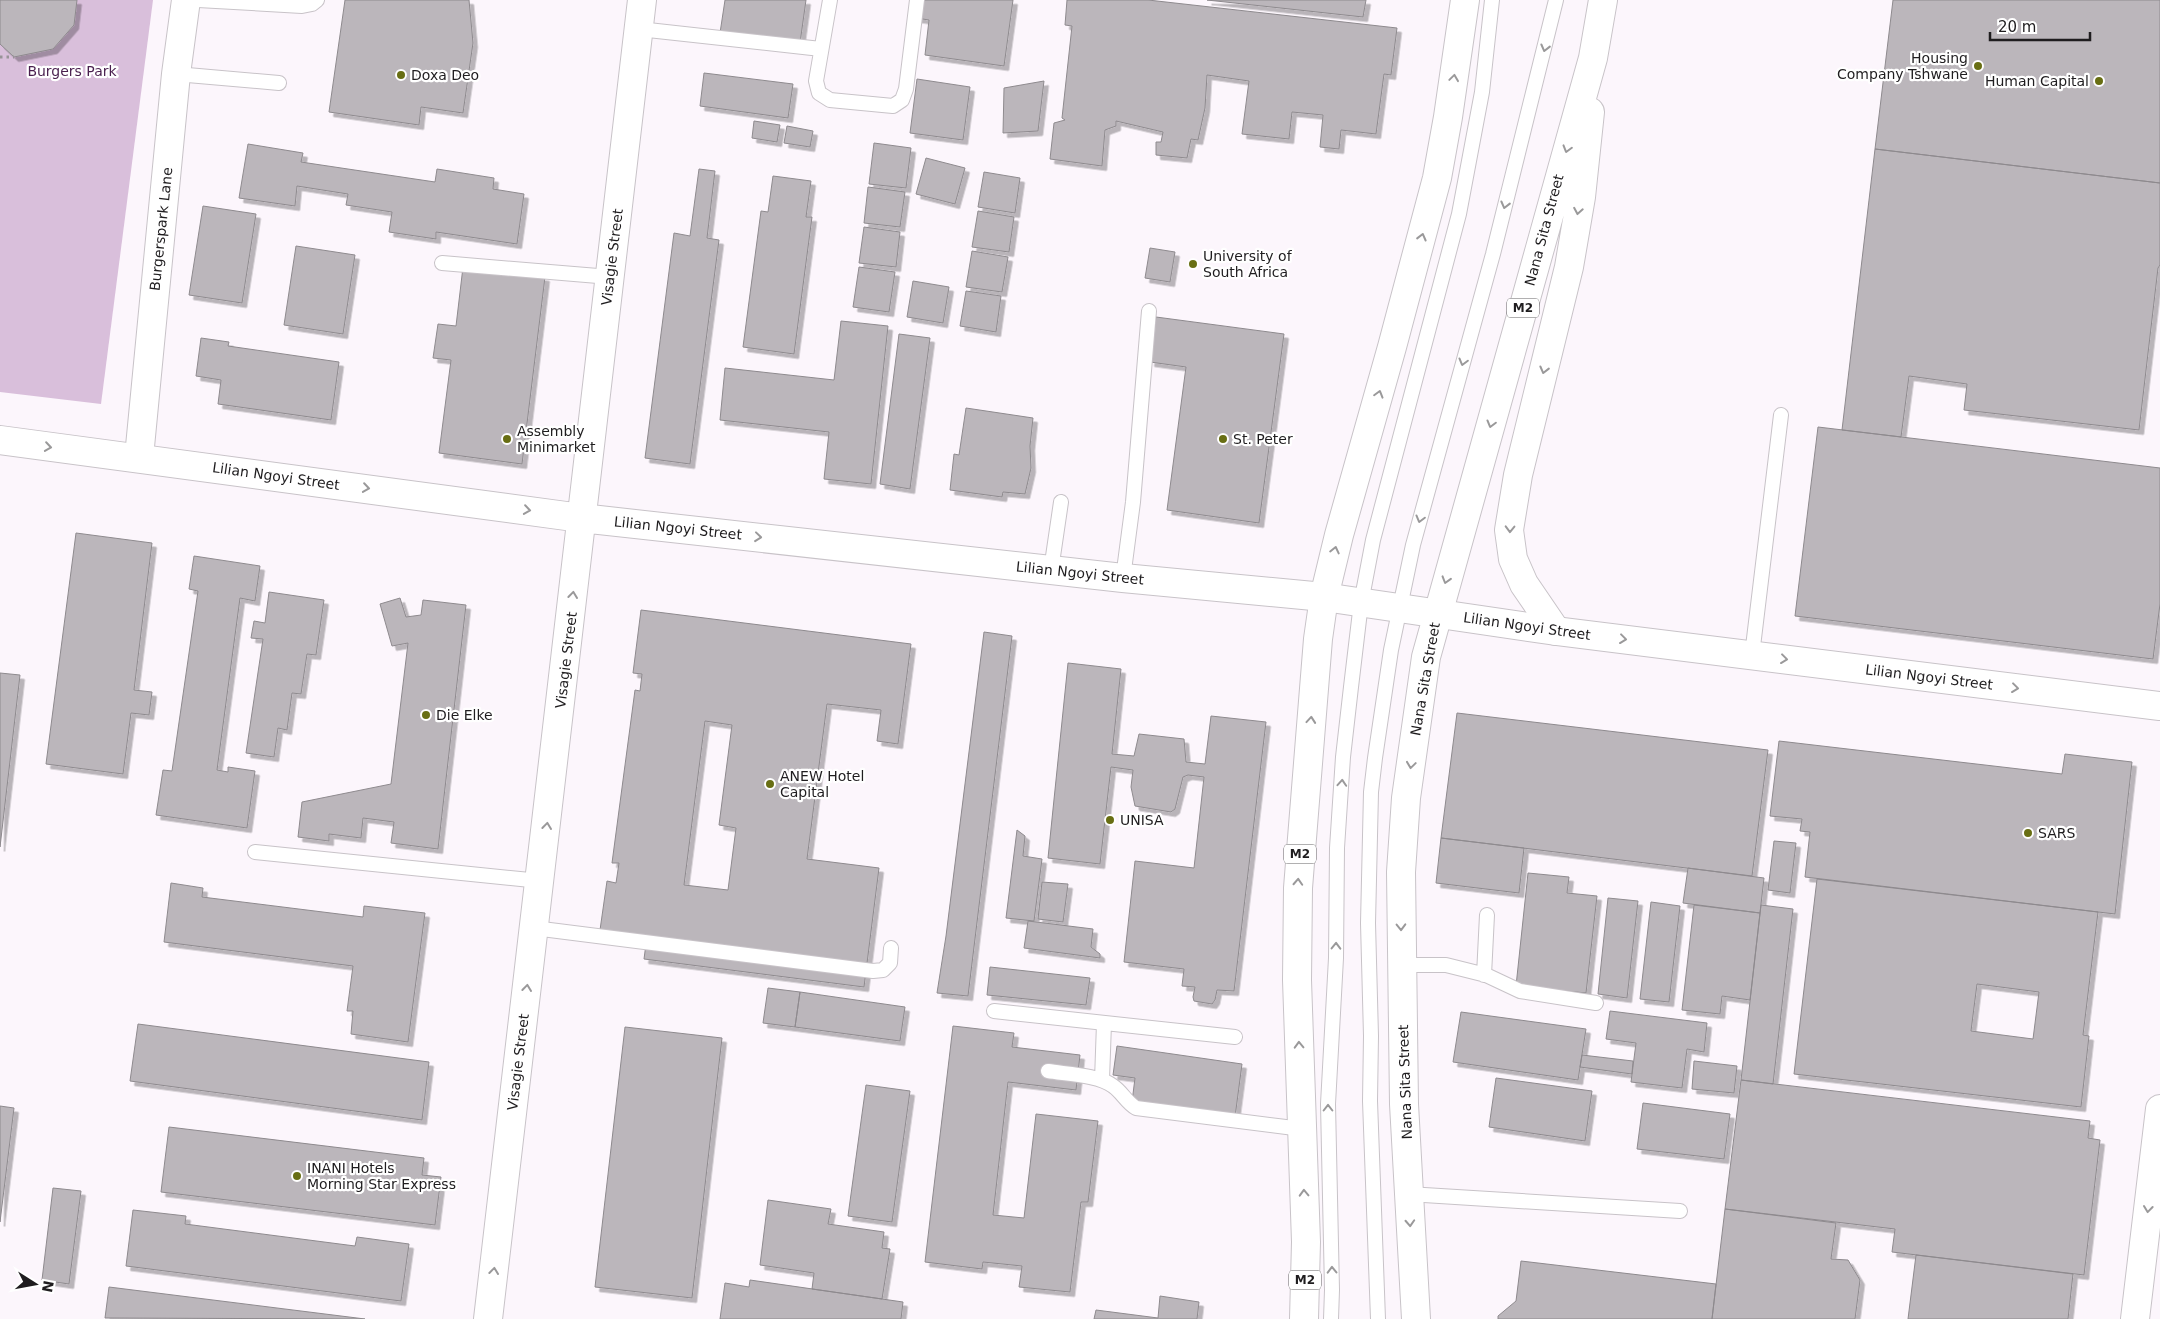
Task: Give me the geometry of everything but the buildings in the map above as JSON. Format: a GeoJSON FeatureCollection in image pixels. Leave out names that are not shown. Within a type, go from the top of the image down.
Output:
{"type":"FeatureCollection","features":[{"type":"Feature","properties":{"kind":"street","name":"Burgerspark Lane"},"geometry":{"type":"LineString","coordinates":[[139,457],[176,74],[186,0]]}},
{"type":"Feature","properties":{"kind":"street","name":"Visagie Street"},"geometry":{"type":"LineString","coordinates":[[488,1319],[642,0]]}},
{"type":"Feature","properties":{"kind":"street","name":"M2"},"geometry":{"type":"LineString","coordinates":[[1304,1319],[1306,1242],[1296,980],[1298,888],[1315,668],[1324,597],[1339,535],[1437,178],[1465,0]]}},
{"type":"Feature","properties":{"kind":"street","name":"Nana Sita Street"},"geometry":{"type":"LineString","coordinates":[[1416,1319],[1404,1104],[1401,872],[1406,798],[1426,657],[1436,614],[1479,470],[1593,58],[1603,0]]}},
{"type":"Feature","properties":{"kind":"street"},"geometry":{"type":"LineString","coordinates":[[1556,631],[1524,584],[1513,559],[1509,530],[1518,475],[1569,267],[1588,140],[1593,58]]}},
{"type":"Feature","properties":{"kind":"street","name":"Lilian Ngoyi Street"},"geometry":{"type":"LineString","coordinates":[[0,440],[139,457],[581,518],[1123,578],[1324,597],[1556,631],[2160,706]]}},
{"type":"Feature","properties":{"kind":"street"},"geometry":{"type":"LineString","coordinates":[[2136,1319],[2160,1109]]}},
{"type":"Feature","properties":{"kind":"lane"},"geometry":{"type":"LineString","coordinates":[[198,0],[302,6],[312,4],[316,0]]}},
{"type":"Feature","properties":{"kind":"lane"},"geometry":{"type":"LineString","coordinates":[[830,0],[816,81],[819,93],[830,100],[893,106],[902,100],[906,89],[917,0]]}},
{"type":"Feature","properties":{"kind":"lane"},"geometry":{"type":"LineString","coordinates":[[1331,1319],[1328,1104],[1336,958],[1337,848],[1343,757],[1361,603],[1373,540],[1459,214],[1482,92],[1492,0]]}},
{"type":"Feature","properties":{"kind":"lane"},"geometry":{"type":"LineString","coordinates":[[1378,1319],[1370,1101],[1369,856],[1371,792],[1375,758],[1400,607],[1413,545],[1493,254],[1556,0]]}},
{"type":"Feature","properties":{"kind":"lane"},"geometry":{"type":"LineString","coordinates":[[639,28],[821,49]]}},
{"type":"Feature","properties":{"kind":"lane"},"geometry":{"type":"LineString","coordinates":[[176,74],[279,83]]}},
{"type":"Feature","properties":{"kind":"lane"},"geometry":{"type":"LineString","coordinates":[[442,263],[610,278]]}},
{"type":"Feature","properties":{"kind":"lane"},"geometry":{"type":"LineString","coordinates":[[1123,578],[1133,502],[1149,311]]}},
{"type":"Feature","properties":{"kind":"lane"},"geometry":{"type":"LineString","coordinates":[[1752,655],[1781,415]]}},
{"type":"Feature","properties":{"kind":"lane"},"geometry":{"type":"LineString","coordinates":[[1051,570],[1061,502]]}},
{"type":"Feature","properties":{"kind":"lane"},"geometry":{"type":"LineString","coordinates":[[255,852],[540,881]]}},
{"type":"Feature","properties":{"kind":"lane"},"geometry":{"type":"LineString","coordinates":[[1484,975],[1487,915]]}},
{"type":"Feature","properties":{"kind":"lane"},"geometry":{"type":"LineString","coordinates":[[534,928],[873,971],[883,970],[890,963],[891,948]]}},
{"type":"Feature","properties":{"kind":"lane"},"geometry":{"type":"LineString","coordinates":[[1402,965],[1446,965],[1484,975],[1520,991],[1596,1002]]}},
{"type":"Feature","properties":{"kind":"lane"},"geometry":{"type":"LineString","coordinates":[[994,1011],[1235,1038]]}},
{"type":"Feature","properties":{"kind":"lane"},"geometry":{"type":"LineString","coordinates":[[1102,1080],[1104,1023]]}},
{"type":"Feature","properties":{"kind":"lane"},"geometry":{"type":"LineString","coordinates":[[1048,1071],[1102,1080],[1113,1086],[1129,1104],[1136,1108],[1302,1129]]}},
{"type":"Feature","properties":{"kind":"lane"},"geometry":{"type":"LineString","coordinates":[[1408,1194],[1680,1211]]}},
{"type":"Feature","properties":{"kind":"path"},"geometry":{"type":"LineString","coordinates":[[0,56],[14,57]]}},
{"type":"Feature","properties":{"kind":"green space","name":"Burgers Park"},"geometry":{"type":"Polygon","coordinates":[[[0,0],[153,0],[101,404],[0,392],[0,0]]]}},
{"type":"Feature","properties":{"kind":"place","name":"Housing Company Tshwane"},"geometry":{"type":"Point","coordinates":[1978,66]}},
{"type":"Feature","properties":{"kind":"place","name":"Doxa Deo"},"geometry":{"type":"Point","coordinates":[401,75]}},
{"type":"Feature","properties":{"kind":"place","name":"Human Capital"},"geometry":{"type":"Point","coordinates":[2099,81]}},
{"type":"Feature","properties":{"kind":"place","name":"University of South Africa"},"geometry":{"type":"Point","coordinates":[1193,264]}},
{"type":"Feature","properties":{"kind":"place","name":"Assembly Minimarket"},"geometry":{"type":"Point","coordinates":[507,439]}},
{"type":"Feature","properties":{"kind":"place","name":"St. Peter"},"geometry":{"type":"Point","coordinates":[1223,439]}},
{"type":"Feature","properties":{"kind":"place","name":"Die Elke"},"geometry":{"type":"Point","coordinates":[426,715]}},
{"type":"Feature","properties":{"kind":"place","name":"ANEW Hotel Capital"},"geometry":{"type":"Point","coordinates":[770,784]}},
{"type":"Feature","properties":{"kind":"place","name":"UNISA"},"geometry":{"type":"Point","coordinates":[1110,820]}},
{"type":"Feature","properties":{"kind":"place","name":"SARS"},"geometry":{"type":"Point","coordinates":[2028,833]}},
{"type":"Feature","properties":{"kind":"place","name":"INANI Hotels Morning Star Express"},"geometry":{"type":"Point","coordinates":[297,1176]}}]}
